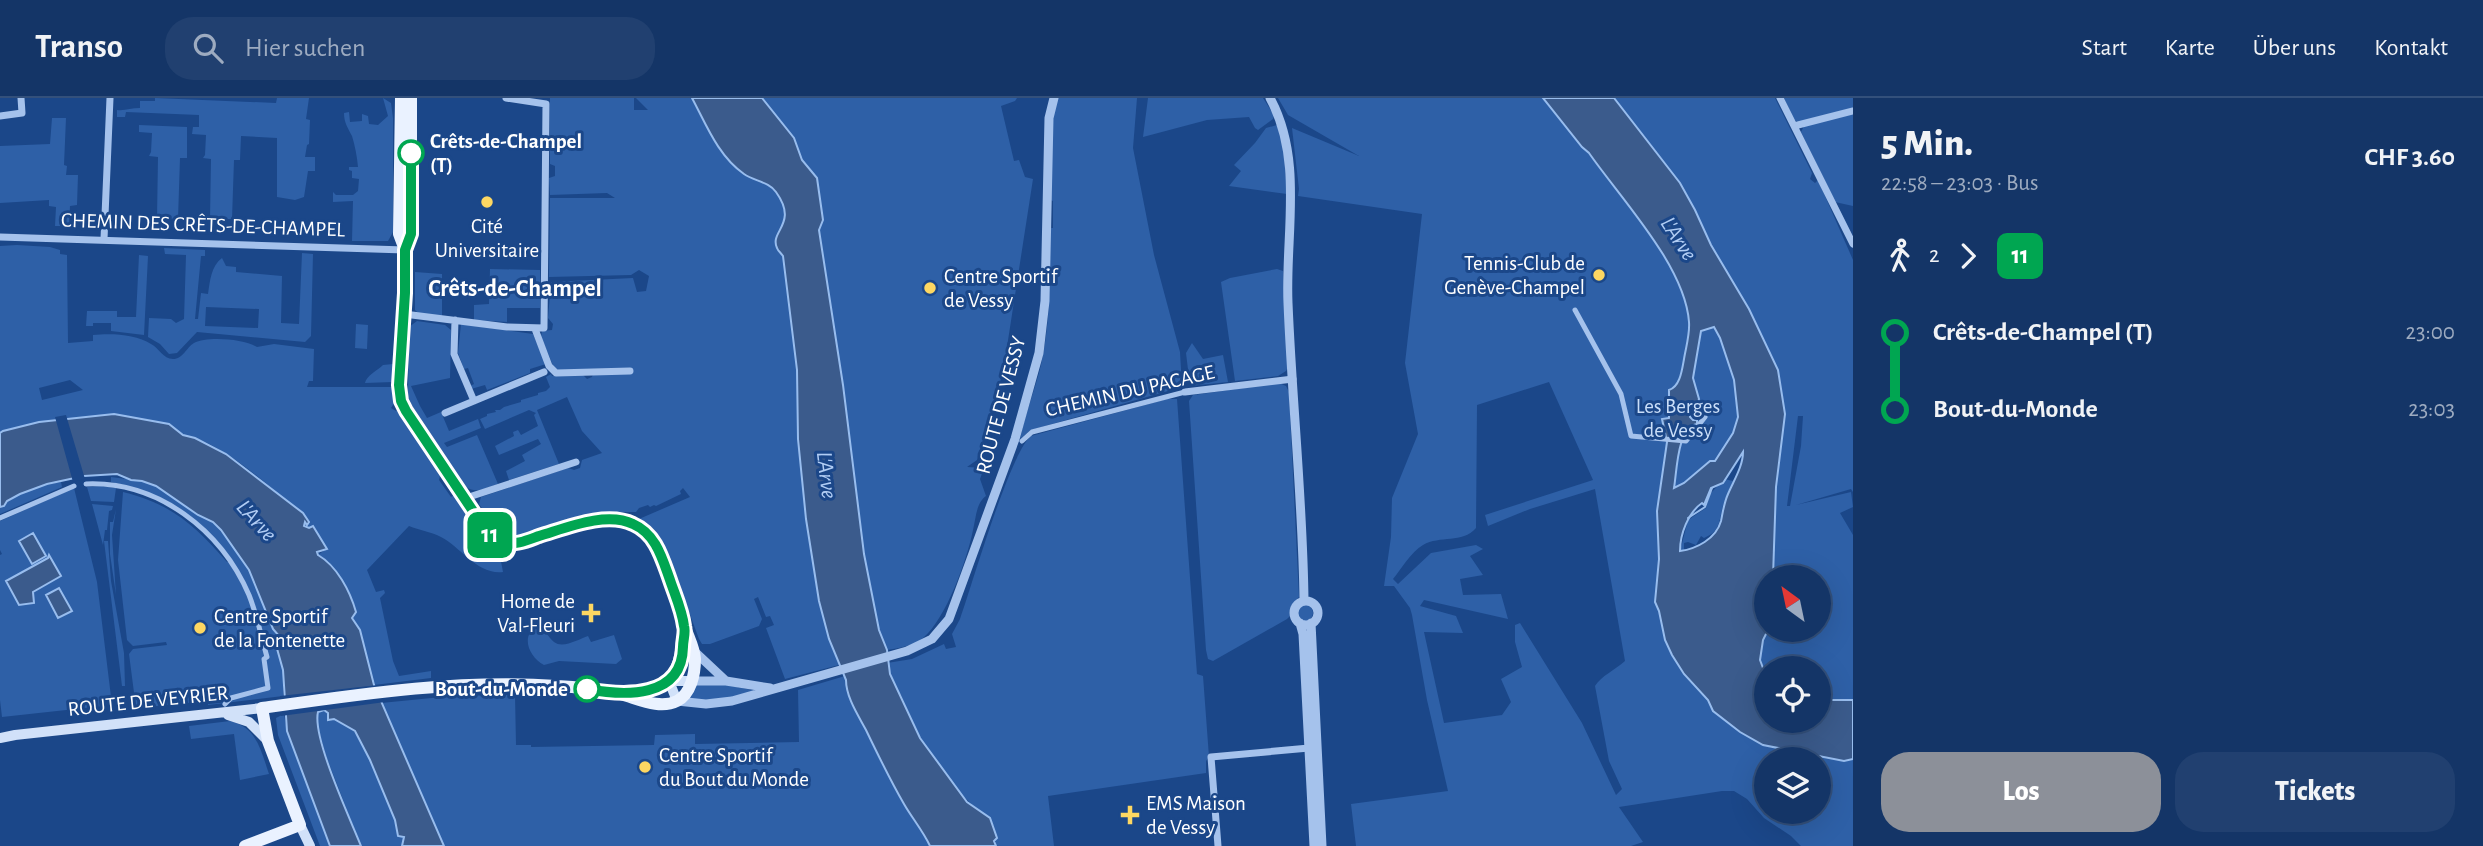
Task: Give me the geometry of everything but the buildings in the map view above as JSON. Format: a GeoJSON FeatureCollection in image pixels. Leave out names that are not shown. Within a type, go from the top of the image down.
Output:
{"type":"FeatureCollection","features":[{"type":"Feature","properties":{"kind":"main road"},"geometry":{"type":"LineString","coordinates":[[401,98],[399,234],[405,250]]}},
{"type":"Feature","properties":{"kind":"main road"},"geometry":{"type":"LineString","coordinates":[[268,741],[269,707],[392,691],[495,684],[572,687],[655,703],[677,701],[692,681],[694,651],[658,549],[647,533],[636,525],[620,520],[595,522],[510,544],[490,535],[401,401],[399,385],[405,250],[411,234],[411,98]]}},
{"type":"Feature","properties":{"kind":"main road"},"geometry":{"type":"LineString","coordinates":[[669,681],[680,663],[685,628]]}},
{"type":"Feature","properties":{"kind":"main road"},"geometry":{"type":"LineString","coordinates":[[669,681],[677,701]]}},
{"type":"Feature","properties":{"kind":"main road"},"geometry":{"type":"LineString","coordinates":[[621,695],[650,690],[669,681],[692,681]]}},
{"type":"Feature","properties":{"kind":"main road","name":"ROUTE DE VEYRIER"},"geometry":{"type":"LineString","coordinates":[[0,738],[269,707]]}},
{"type":"Feature","properties":{"kind":"main road"},"geometry":{"type":"LineString","coordinates":[[211,713],[232,715],[244,720],[260,731],[268,741],[310,846]]}},
{"type":"Feature","properties":{"kind":"main road","name":"ROUTE DE VEYRIER"},"geometry":{"type":"LineString","coordinates":[[0,744],[37,733]]}},
{"type":"Feature","properties":{"kind":"main road"},"geometry":{"type":"LineString","coordinates":[[270,836],[281,826],[285,817],[287,793]]}},
{"type":"Feature","properties":{"kind":"main road"},"geometry":{"type":"LineString","coordinates":[[245,846],[300,825]]}},
{"type":"Feature","properties":{"kind":"street"},"geometry":{"type":"LineString","coordinates":[[0,116],[22,113],[21,98]]}},
{"type":"Feature","properties":{"kind":"street"},"geometry":{"type":"LineString","coordinates":[[104,239],[110,98]]}},
{"type":"Feature","properties":{"kind":"street"},"geometry":{"type":"LineString","coordinates":[[404,314],[544,328],[547,104],[506,98]]}},
{"type":"Feature","properties":{"kind":"street","name":"ROUTE DE VESSY"},"geometry":{"type":"LineString","coordinates":[[773,689],[922,645],[937,635],[955,609],[1011,452],[1034,375],[1045,301],[1049,118],[1054,98]]}},
{"type":"Feature","properties":{"kind":"street"},"geometry":{"type":"LineString","coordinates":[[1270,98],[1283,130],[1291,176],[1287,266],[1304,601]]}},
{"type":"Feature","properties":{"kind":"street"},"geometry":{"type":"LineString","coordinates":[[1780,98],[1853,244]]}},
{"type":"Feature","properties":{"kind":"street"},"geometry":{"type":"LineString","coordinates":[[1794,126],[1853,111]]}},
{"type":"Feature","properties":{"kind":"street","name":"CHEMIN DES CRÊTS-DE-CHAMPEL"},"geometry":{"type":"LineString","coordinates":[[0,237],[405,250]]}},
{"type":"Feature","properties":{"kind":"street"},"geometry":{"type":"LineString","coordinates":[[1575,310],[1621,394],[1631,436],[1682,441],[1690,439],[1705,416]]}},
{"type":"Feature","properties":{"kind":"street"},"geometry":{"type":"LineString","coordinates":[[455,320],[454,354],[474,401]]}},
{"type":"Feature","properties":{"kind":"street"},"geometry":{"type":"LineString","coordinates":[[535,329],[549,366],[556,373],[630,371]]}},
{"type":"Feature","properties":{"kind":"street"},"geometry":{"type":"LineString","coordinates":[[445,413],[544,372]]}},
{"type":"Feature","properties":{"kind":"street","name":"CHEMIN DU PACAGE"},"geometry":{"type":"LineString","coordinates":[[1021,442],[1032,432],[1185,392],[1293,379]]}},
{"type":"Feature","properties":{"kind":"street"},"geometry":{"type":"LineString","coordinates":[[466,500],[576,462]]}},
{"type":"Feature","properties":{"kind":"street"},"geometry":{"type":"LineString","coordinates":[[86,484],[135,490],[168,503],[198,525],[234,568],[248,593],[256,616],[267,657],[264,659],[268,688],[231,698],[225,704]]}},
{"type":"Feature","properties":{"kind":"street"},"geometry":{"type":"LineString","coordinates":[[0,518],[74,486]]}},
{"type":"Feature","properties":{"kind":"street"},"geometry":{"type":"LineString","coordinates":[[1300,623],[1311,623],[1317,617],[1312,603],[1304,601],[1296,606],[1294,617],[1300,623],[1303,634],[1322,846]]}},
{"type":"Feature","properties":{"kind":"street"},"geometry":{"type":"LineString","coordinates":[[1311,623],[1314,846]]}},
{"type":"Feature","properties":{"kind":"street"},"geometry":{"type":"LineString","coordinates":[[694,651],[726,681]]}},
{"type":"Feature","properties":{"kind":"street"},"geometry":{"type":"LineString","coordinates":[[692,681],[726,681],[773,689]]}},
{"type":"Feature","properties":{"kind":"street"},"geometry":{"type":"LineString","coordinates":[[677,701],[693,704],[732,701],[760,695],[773,689]]}},
{"type":"Feature","properties":{"kind":"street"},"geometry":{"type":"LineString","coordinates":[[1218,846],[1211,757],[1312,748]]}},
{"type":"Feature","properties":{"kind":"green space"},"geometry":{"type":"Polygon","coordinates":[[[155,98],[276,103],[277,98],[309,98],[306,119],[310,120],[309,144],[305,157],[315,157],[315,171],[308,171],[304,197],[295,200],[277,197],[277,138],[241,136],[240,160],[234,160],[232,219],[210,219],[211,159],[203,158],[206,135],[192,134],[193,127],[199,127],[199,115],[126,112],[125,117],[117,117],[117,110],[140,108],[140,101],[155,101],[155,98]]]}},
{"type":"Feature","properties":{"kind":"green space"},"geometry":{"type":"Polygon","coordinates":[[[383,98],[391,103],[393,118],[393,232],[388,241],[352,241],[353,201],[333,202],[333,192],[336,195],[353,195],[358,191],[359,179],[352,178],[352,171],[349,170],[349,167],[358,167],[344,113],[349,112],[350,122],[362,121],[362,114],[368,116],[369,124],[378,125],[388,116],[383,98]]]}},
{"type":"Feature","properties":{"kind":"green space"},"geometry":{"type":"Polygon","coordinates":[[[550,98],[634,98],[634,110],[648,110],[636,98],[692,98],[727,158],[744,174],[773,189],[782,203],[784,219],[776,242],[777,249],[783,256],[797,370],[798,439],[806,519],[829,639],[839,665],[785,679],[766,628],[774,625],[770,616],[766,617],[758,597],[754,599],[762,619],[759,626],[710,644],[702,644],[665,547],[657,533],[639,519],[690,497],[683,488],[681,494],[656,506],[639,508],[636,512],[624,512],[522,536],[501,531],[479,504],[481,497],[568,468],[580,468],[582,460],[602,453],[582,431],[567,397],[537,410],[559,464],[509,480],[506,471],[525,461],[522,455],[541,444],[538,439],[499,455],[495,446],[514,436],[513,432],[518,430],[521,435],[538,426],[534,415],[536,413],[529,410],[485,429],[480,419],[496,412],[495,410],[546,391],[550,387],[546,377],[551,374],[583,375],[587,379],[592,377],[593,374],[562,372],[554,368],[541,337],[542,331],[552,330],[553,324],[548,318],[551,282],[633,278],[637,292],[646,291],[649,276],[639,270],[631,275],[549,277],[550,198],[615,198],[607,193],[550,195],[549,178],[555,176],[555,166],[550,164],[550,98]]]}},
{"type":"Feature","properties":{"kind":"green space","name":"Centre Sportif de Vessy"},"geometry":{"type":"Polygon","coordinates":[[[762,98],[1017,98],[1001,106],[1014,161],[1019,160],[1025,177],[1033,179],[1004,366],[1006,370],[1003,372],[977,460],[967,467],[984,468],[980,479],[986,496],[978,507],[966,557],[940,617],[923,638],[906,646],[887,650],[879,630],[864,554],[819,229],[823,220],[817,178],[802,160],[794,138],[762,98]]]}},
{"type":"Feature","properties":{"kind":"green space"},"geometry":{"type":"Polygon","coordinates":[[[1058,98],[1137,98],[1133,148],[1154,255],[1180,352],[1182,387],[1031,430],[1020,439],[1041,365],[1047,331],[1050,228],[1053,228],[1053,201],[1050,200],[1053,111],[1058,98]]]}},
{"type":"Feature","properties":{"kind":"green space"},"geometry":{"type":"Polygon","coordinates":[[[1148,98],[1263,98],[1274,115],[1273,119],[1258,130],[1249,117],[1207,120],[1143,137],[1148,98]]]}},
{"type":"Feature","properties":{"kind":"green space","name":"Les Berges de Vessy"},"geometry":{"type":"Polygon","coordinates":[[[1278,98],[1543,98],[1589,153],[1650,234],[1677,279],[1689,322],[1683,364],[1701,331],[1714,327],[1734,380],[1738,417],[1733,433],[1715,461],[1709,461],[1684,483],[1660,493],[1657,511],[1659,559],[1655,602],[1665,640],[1684,674],[1708,700],[1713,711],[1763,745],[1773,747],[1754,747],[1754,807],[1734,791],[1722,791],[1619,807],[1643,842],[1631,846],[1356,846],[1351,804],[1448,791],[1410,608],[1394,586],[1384,586],[1391,537],[1392,498],[1418,434],[1405,363],[1422,214],[1298,196],[1292,128],[1359,156],[1288,115],[1278,98]],[[1549,382],[1477,405],[1476,528],[1458,538],[1436,540],[1423,545],[1393,579],[1398,584],[1431,553],[1476,545],[1483,549],[1470,556],[1483,575],[1460,579],[1463,595],[1501,594],[1508,619],[1424,600],[1420,606],[1456,616],[1463,633],[1424,632],[1444,723],[1502,715],[1511,702],[1501,679],[1522,667],[1515,642],[1515,625],[1520,623],[1582,723],[1616,795],[1622,789],[1609,761],[1595,686],[1625,661],[1595,489],[1530,509],[1488,526],[1485,515],[1593,480],[1549,382]]]}},
{"type":"Feature","properties":{"kind":"green space"},"geometry":{"type":"Polygon","coordinates":[[[1614,98],[1775,98],[1812,173],[1810,179],[1815,183],[1818,180],[1853,260],[1853,492],[1851,489],[1796,505],[1851,492],[1853,507],[1840,513],[1853,535],[1853,700],[1831,700],[1831,656],[1761,656],[1763,642],[1831,642],[1831,565],[1773,565],[1776,487],[1785,414],[1695,210],[1680,183],[1614,98]],[[1798,416],[1787,506],[1790,506],[1801,446],[1803,416],[1798,416]]]}},
{"type":"Feature","properties":{"kind":"green space"},"geometry":{"type":"Polygon","coordinates":[[[1784,98],[1853,98],[1853,108],[1798,122],[1794,120],[1784,98]]]}},
{"type":"Feature","properties":{"kind":"green space"},"geometry":{"type":"Polygon","coordinates":[[[1853,114],[1853,206],[1835,202],[1801,132],[1804,126],[1853,114]]]}},
{"type":"Feature","properties":{"kind":"green space"},"geometry":{"type":"Polygon","coordinates":[[[52,118],[66,118],[66,175],[78,175],[77,205],[70,206],[69,226],[55,226],[56,207],[49,206],[49,200],[0,203],[0,146],[50,144],[52,118]]]}},
{"type":"Feature","properties":{"kind":"green space"},"geometry":{"type":"Polygon","coordinates":[[[139,125],[187,127],[187,158],[180,158],[178,219],[157,218],[158,157],[149,156],[152,133],[139,132],[139,125]]]}},
{"type":"Feature","properties":{"kind":"green space"},"geometry":{"type":"Polygon","coordinates":[[[1277,125],[1284,148],[1287,194],[1229,186],[1241,171],[1234,165],[1266,128],[1277,125]]]}},
{"type":"Feature","properties":{"kind":"green space"},"geometry":{"type":"Polygon","coordinates":[[[0,246],[50,247],[67,255],[68,343],[93,341],[93,335],[123,335],[145,341],[166,357],[173,359],[194,343],[216,339],[235,340],[257,347],[274,344],[314,349],[313,381],[309,381],[307,387],[393,387],[395,402],[391,408],[396,411],[398,409],[441,472],[439,480],[451,497],[454,495],[483,539],[499,551],[503,572],[485,569],[441,537],[409,526],[367,570],[376,592],[384,590],[385,593],[380,598],[393,661],[399,676],[431,671],[431,678],[374,685],[360,630],[352,618],[354,604],[329,562],[318,555],[326,549],[313,526],[309,528],[309,522],[255,474],[210,444],[184,436],[156,421],[8,429],[0,433],[0,246]],[[70,380],[39,388],[42,400],[83,390],[70,380]]]}},
{"type":"Feature","properties":{"kind":"green space"},"geometry":{"type":"Polygon","coordinates":[[[164,248],[205,250],[205,256],[201,256],[195,319],[198,319],[201,293],[208,294],[213,269],[222,258],[226,266],[236,267],[236,272],[282,276],[281,323],[299,324],[302,253],[313,254],[311,336],[305,342],[197,332],[177,353],[169,354],[160,344],[148,337],[149,318],[171,319],[176,323],[184,319],[186,255],[165,254],[164,248]],[[206,307],[205,326],[258,328],[259,309],[206,307]]]}},
{"type":"Feature","properties":{"kind":"green space"},"geometry":{"type":"Polygon","coordinates":[[[139,255],[148,256],[144,335],[111,331],[111,323],[93,323],[93,326],[86,326],[87,311],[117,311],[117,317],[136,317],[139,255]]]}},
{"type":"Feature","properties":{"kind":"green space"},"geometry":{"type":"Polygon","coordinates":[[[490,269],[540,270],[540,308],[507,308],[507,322],[474,320],[474,305],[489,304],[490,269]]]}},
{"type":"Feature","properties":{"kind":"green space"},"geometry":{"type":"Polygon","coordinates":[[[1277,269],[1283,271],[1288,367],[1278,376],[1235,381],[1221,282],[1277,269]]]}},
{"type":"Feature","properties":{"kind":"green space"},"geometry":{"type":"Polygon","coordinates":[[[415,272],[442,274],[442,316],[418,313],[415,310],[415,272]]]}},
{"type":"Feature","properties":{"kind":"green space"},"geometry":{"type":"Polygon","coordinates":[[[417,321],[445,325],[451,330],[450,378],[411,386],[420,406],[427,418],[441,412],[449,431],[478,419],[481,428],[444,443],[447,447],[477,435],[498,484],[478,490],[466,487],[412,406],[408,396],[409,327],[417,321]]]}},
{"type":"Feature","properties":{"kind":"green space"},"geometry":{"type":"Polygon","coordinates":[[[356,324],[368,325],[367,349],[355,348],[356,324]]]}},
{"type":"Feature","properties":{"kind":"green space"},"geometry":{"type":"Polygon","coordinates":[[[461,324],[533,334],[546,364],[487,390],[485,385],[471,389],[470,386],[474,384],[458,353],[461,324]]]}},
{"type":"Feature","properties":{"kind":"green space"},"geometry":{"type":"Polygon","coordinates":[[[1192,343],[1203,359],[1223,355],[1228,382],[1190,386],[1186,353],[1192,343]]]}},
{"type":"Feature","properties":{"kind":"green space"},"geometry":{"type":"Polygon","coordinates":[[[393,364],[393,382],[365,383],[383,365],[393,364]]]}},
{"type":"Feature","properties":{"kind":"green space"},"geometry":{"type":"Polygon","coordinates":[[[1279,383],[1286,386],[1289,392],[1299,597],[1291,606],[1287,619],[1213,661],[1208,659],[1206,650],[1189,401],[1193,395],[1279,383]]]}},
{"type":"Feature","properties":{"kind":"green space"},"geometry":{"type":"Polygon","coordinates":[[[1167,399],[1177,399],[1197,674],[1203,676],[1209,757],[1206,761],[1206,773],[1048,796],[1054,846],[996,846],[994,826],[956,789],[920,738],[897,691],[887,663],[912,659],[944,644],[946,649],[956,647],[952,634],[960,619],[1002,492],[1022,447],[1031,436],[1167,399]]]}},
{"type":"Feature","properties":{"kind":"green space"},"geometry":{"type":"Polygon","coordinates":[[[111,477],[142,481],[156,486],[213,522],[243,559],[276,635],[274,638],[283,670],[283,696],[208,705],[208,701],[136,708],[129,654],[133,649],[167,645],[166,642],[133,646],[127,640],[118,560],[123,492],[169,510],[193,527],[227,562],[232,562],[206,531],[180,508],[149,493],[111,482],[111,477]]]}},
{"type":"Feature","properties":{"kind":"green space"},"geometry":{"type":"Polygon","coordinates":[[[1724,479],[1733,481],[1715,530],[1709,536],[1701,536],[1696,545],[1684,543],[1684,550],[1680,551],[1688,520],[1706,508],[1710,494],[1724,479]]]}},
{"type":"Feature","properties":{"kind":"green space"},"geometry":{"type":"Polygon","coordinates":[[[61,482],[62,487],[0,514],[0,507],[14,497],[61,482]]]}},
{"type":"Feature","properties":{"kind":"green space"},"geometry":{"type":"Polygon","coordinates":[[[87,487],[116,488],[114,502],[91,501],[87,487]]]}},
{"type":"Feature","properties":{"kind":"green space"},"geometry":{"type":"Polygon","coordinates":[[[74,488],[97,582],[112,705],[2,717],[0,521],[74,488]],[[48,557],[32,592],[61,576],[48,557]]]}},
{"type":"Feature","properties":{"kind":"green space"},"geometry":{"type":"Polygon","coordinates":[[[92,504],[113,506],[109,511],[103,545],[92,504]]]}},
{"type":"Feature","properties":{"kind":"green space"},"geometry":{"type":"Polygon","coordinates":[[[116,509],[112,535],[116,595],[110,554],[110,522],[113,522],[116,509]]]}},
{"type":"Feature","properties":{"kind":"green space"},"geometry":{"type":"Polygon","coordinates":[[[104,541],[108,541],[111,581],[124,653],[125,686],[122,686],[104,541]]]}},
{"type":"Feature","properties":{"kind":"green space"},"geometry":{"type":"Polygon","coordinates":[[[1305,605],[1311,607],[1311,619],[1305,621],[1299,619],[1297,613],[1299,607],[1305,605]]]}},
{"type":"Feature","properties":{"kind":"green space"},"geometry":{"type":"Polygon","coordinates":[[[537,626],[558,644],[571,643],[588,636],[591,642],[614,635],[622,659],[616,664],[559,661],[544,665],[534,657],[528,646],[529,635],[537,626]]]}},
{"type":"Feature","properties":{"kind":"green space","name":"Centre Sportif du Bout du Monde"},"geometry":{"type":"Polygon","coordinates":[[[845,676],[879,758],[930,846],[444,846],[381,703],[452,696],[515,695],[516,745],[531,747],[654,745],[655,735],[695,734],[695,744],[799,742],[798,690],[845,676]]]}},
{"type":"Feature","properties":{"kind":"green space"},"geometry":{"type":"Polygon","coordinates":[[[717,683],[757,691],[715,700],[689,698],[697,684],[717,683]]]}},
{"type":"Feature","properties":{"kind":"green space"},"geometry":{"type":"Polygon","coordinates":[[[320,710],[324,710],[354,731],[370,760],[395,820],[398,836],[404,837],[402,846],[361,846],[326,756],[316,720],[320,710]]]}},
{"type":"Feature","properties":{"kind":"green space"},"geometry":{"type":"Polygon","coordinates":[[[284,714],[287,731],[330,846],[320,846],[278,735],[276,718],[284,714]]]}},
{"type":"Feature","properties":{"kind":"green space"},"geometry":{"type":"Polygon","coordinates":[[[230,721],[252,734],[269,774],[240,780],[234,734],[191,739],[189,726],[230,721]]]}},
{"type":"Feature","properties":{"kind":"green space"},"geometry":{"type":"Polygon","coordinates":[[[1831,758],[1844,761],[1853,759],[1853,846],[1801,846],[1773,824],[1831,824],[1831,758]]]}},
{"type":"Feature","properties":{"kind":"water","name":"L'Arve"},"geometry":{"type":"Polygon","coordinates":[[[692,98],[762,98],[794,138],[802,160],[817,178],[823,220],[819,230],[843,385],[864,554],[879,630],[887,650],[890,674],[920,738],[967,802],[990,818],[997,838],[994,841],[996,846],[930,846],[894,786],[850,699],[819,601],[806,519],[798,439],[797,370],[783,256],[777,249],[776,242],[785,212],[773,189],[744,174],[727,158],[692,98]]]}},
{"type":"Feature","properties":{"kind":"water","name":"L'Arve"},"geometry":{"type":"Polygon","coordinates":[[[1543,98],[1614,98],[1680,183],[1711,245],[1749,309],[1778,370],[1785,414],[1776,487],[1773,565],[1754,565],[1754,642],[1763,642],[1761,656],[1754,656],[1754,733],[1831,733],[1831,700],[1853,700],[1853,759],[1844,761],[1831,758],[1831,747],[1763,745],[1740,732],[1713,711],[1708,700],[1684,674],[1665,640],[1655,602],[1659,559],[1657,511],[1667,442],[1662,419],[1669,418],[1669,390],[1676,385],[1681,373],[1689,322],[1685,301],[1664,256],[1589,153],[1543,98]],[[1714,327],[1701,331],[1693,378],[1699,399],[1698,402],[1693,402],[1690,417],[1697,420],[1697,424],[1685,433],[1677,461],[1674,488],[1710,461],[1715,461],[1733,433],[1738,417],[1734,380],[1714,327]],[[1743,452],[1723,483],[1711,488],[1704,505],[1702,503],[1697,507],[1689,518],[1681,538],[1680,551],[1705,542],[1715,533],[1743,452]]]}},
{"type":"Feature","properties":{"kind":"water","name":"L'Arve"},"geometry":{"type":"Polygon","coordinates":[[[114,414],[169,424],[183,435],[195,438],[226,454],[303,513],[309,522],[307,525],[305,522],[304,526],[313,526],[327,549],[317,552],[318,555],[337,572],[350,596],[356,612],[352,618],[360,630],[374,685],[444,846],[402,846],[404,837],[398,836],[395,820],[355,731],[334,719],[328,720],[328,713],[324,710],[318,712],[320,739],[361,846],[330,846],[287,731],[283,670],[276,645],[279,636],[273,629],[249,570],[213,522],[156,486],[117,474],[84,476],[47,484],[20,494],[0,507],[0,433],[39,422],[114,414]]]}},
{"type":"Feature","properties":{"kind":"water"},"geometry":{"type":"Polygon","coordinates":[[[33,533],[46,556],[32,564],[19,541],[33,533]]]}},
{"type":"Feature","properties":{"kind":"water"},"geometry":{"type":"Polygon","coordinates":[[[49,555],[61,576],[33,592],[34,603],[19,605],[6,581],[49,555]]]}},
{"type":"Feature","properties":{"kind":"water"},"geometry":{"type":"Polygon","coordinates":[[[59,588],[72,611],[58,618],[46,595],[59,588]]]}},
{"type":"Feature","properties":{"kind":"pier"},"geometry":{"type":"Polygon","coordinates":[[[66,415],[85,479],[73,482],[55,417],[66,415]]]}},
{"type":"Feature","properties":{"kind":"pier"},"geometry":{"type":"Polygon","coordinates":[[[378,685],[385,702],[281,716],[280,696],[378,685]]]}},
{"type":"Feature","properties":{"kind":"waterway"},"geometry":{"type":"LineString","coordinates":[[1688,518],[1705,507],[1712,488]]}},
{"type":"Feature","properties":{"kind":"bus line","name":"11"},"geometry":{"type":"LineString","coordinates":[[411,153],[411,234],[405,250],[399,385],[401,401],[406,411],[490,535],[510,544],[581,524],[612,520],[628,522],[643,529],[651,537],[662,558],[678,604],[685,628],[683,653],[669,681],[650,690],[621,695],[587,689]]}},
{"type":"Feature","properties":{"kind":"place","name":"Crêts-de-Champel (T)"},"geometry":{"type":"Point","coordinates":[411,153]}},
{"type":"Feature","properties":{"kind":"place","name":"Cité Universitaire"},"geometry":{"type":"Point","coordinates":[487,202]}},
{"type":"Feature","properties":{"kind":"place","name":"Tennis-Club de Genève-Champel"},"geometry":{"type":"Point","coordinates":[1599,275]}},
{"type":"Feature","properties":{"kind":"place","name":"Centre Sportif de Vessy"},"geometry":{"type":"Point","coordinates":[930,288]}},
{"type":"Feature","properties":{"kind":"place","name":"Home de Val-Fleuri"},"geometry":{"type":"Point","coordinates":[591,613]}},
{"type":"Feature","properties":{"kind":"place","name":"Centre Sportif de la Fontenette"},"geometry":{"type":"Point","coordinates":[200,628]}},
{"type":"Feature","properties":{"kind":"place","name":"Bout-du-Monde"},"geometry":{"type":"Point","coordinates":[587,689]}},
{"type":"Feature","properties":{"kind":"place","name":"Centre Sportif du Bout du Monde"},"geometry":{"type":"Point","coordinates":[645,767]}},
{"type":"Feature","properties":{"kind":"place","name":"EMS Maison de Vessy"},"geometry":{"type":"Point","coordinates":[1130,815]}},
{"type":"Feature","properties":{"kind":"district","name":"Crêts-de-Champel"},"geometry":{"type":"Point","coordinates":[515,289]}}]}
